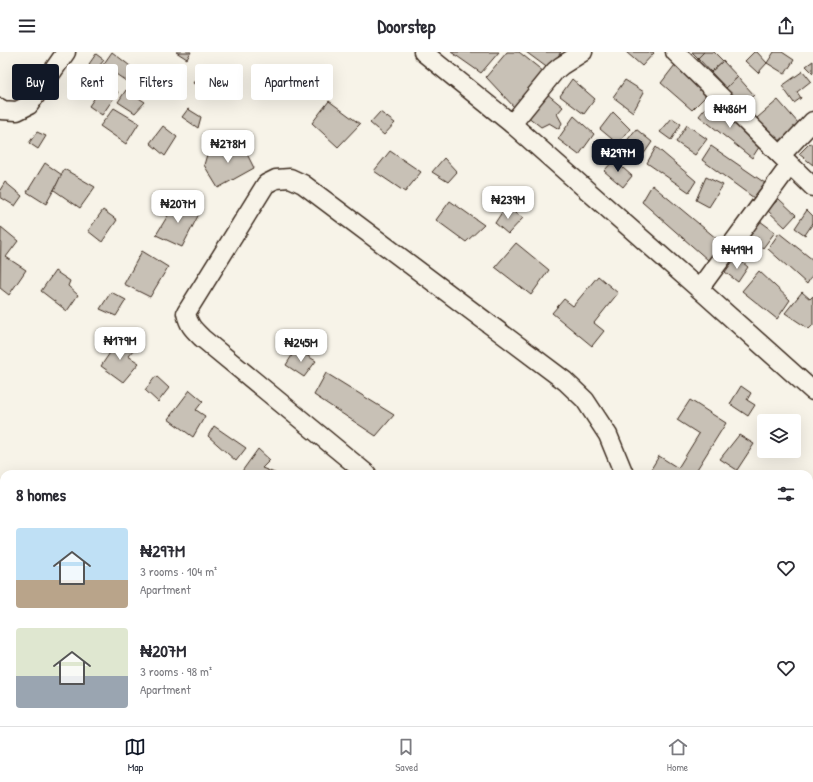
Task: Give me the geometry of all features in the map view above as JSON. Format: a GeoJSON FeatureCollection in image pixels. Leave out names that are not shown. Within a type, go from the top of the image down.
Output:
{"type":"FeatureCollection","features":[{"type":"Feature","properties":{"kind":"street"},"geometry":{"type":"LineString","coordinates":[[0,108],[1,110],[17,111],[29,105],[66,52]]}},
{"type":"Feature","properties":{"kind":"street"},"geometry":{"type":"LineString","coordinates":[[424,52],[512,124],[813,391]]}},
{"type":"Feature","properties":{"kind":"street"},"geometry":{"type":"LineString","coordinates":[[512,124],[555,70],[583,52]]}},
{"type":"Feature","properties":{"kind":"street"},"geometry":{"type":"LineString","coordinates":[[676,52],[813,187]]}},
{"type":"Feature","properties":{"kind":"street"},"geometry":{"type":"LineString","coordinates":[[699,289],[785,160],[813,122]]}},
{"type":"Feature","properties":{"kind":"street"},"geometry":{"type":"LineString","coordinates":[[362,470],[202,338],[188,322],[186,313],[266,184],[276,179],[290,178],[303,184],[565,381],[585,400],[608,435],[622,470]]}},
{"type":"Feature","properties":{"kind":"building"},"geometry":{"type":"Polygon","coordinates":[[[112,52],[128,64],[126,64],[126,81],[118,75],[118,64],[104,64],[112,52]]]}},
{"type":"Feature","properties":{"kind":"building"},"geometry":{"type":"Polygon","coordinates":[[[176,52],[191,52],[187,59],[176,52]]]}},
{"type":"Feature","properties":{"kind":"building"},"geometry":{"type":"Polygon","coordinates":[[[451,52],[499,52],[481,73],[451,52]]]}},
{"type":"Feature","properties":{"kind":"building"},"geometry":{"type":"Polygon","coordinates":[[[507,52],[519,52],[544,72],[515,108],[486,77],[507,52]]]}},
{"type":"Feature","properties":{"kind":"building"},"geometry":{"type":"Polygon","coordinates":[[[526,52],[561,52],[549,69],[526,52]]]}},
{"type":"Feature","properties":{"kind":"building"},"geometry":{"type":"Polygon","coordinates":[[[626,52],[653,52],[654,53],[642,66],[626,52]]]}},
{"type":"Feature","properties":{"kind":"building"},"geometry":{"type":"Polygon","coordinates":[[[692,52],[704,52],[698,58],[692,52]]]}},
{"type":"Feature","properties":{"kind":"building"},"geometry":{"type":"Polygon","coordinates":[[[704,52],[714,52],[723,61],[711,72],[698,58],[704,52]]]}},
{"type":"Feature","properties":{"kind":"building"},"geometry":{"type":"Polygon","coordinates":[[[754,52],[757,52],[767,63],[758,73],[745,61],[754,52]]]}},
{"type":"Feature","properties":{"kind":"building"},"geometry":{"type":"Polygon","coordinates":[[[774,52],[782,52],[794,60],[785,74],[767,63],[774,52]]]}},
{"type":"Feature","properties":{"kind":"building"},"geometry":{"type":"Polygon","coordinates":[[[96,54],[104,60],[101,64],[89,64],[96,54]]]}},
{"type":"Feature","properties":{"kind":"building"},"geometry":{"type":"Polygon","coordinates":[[[678,61],[709,93],[692,110],[661,83],[678,61]]]}},
{"type":"Feature","properties":{"kind":"building"},"geometry":{"type":"Polygon","coordinates":[[[723,61],[738,77],[726,88],[711,72],[723,61]]]}},
{"type":"Feature","properties":{"kind":"building"},"geometry":{"type":"Polygon","coordinates":[[[813,61],[813,73],[806,66],[813,61]]]}},
{"type":"Feature","properties":{"kind":"building"},"geometry":{"type":"Polygon","coordinates":[[[803,71],[811,81],[797,92],[801,98],[794,103],[782,86],[803,71]]]}},
{"type":"Feature","properties":{"kind":"building"},"geometry":{"type":"Polygon","coordinates":[[[738,77],[754,95],[742,106],[726,88],[738,77]]]}},
{"type":"Feature","properties":{"kind":"building"},"geometry":{"type":"Polygon","coordinates":[[[572,79],[595,99],[584,114],[560,96],[572,79]]]}},
{"type":"Feature","properties":{"kind":"building"},"geometry":{"type":"Polygon","coordinates":[[[625,80],[644,92],[633,112],[613,97],[625,80]]]}},
{"type":"Feature","properties":{"kind":"building"},"geometry":{"type":"Polygon","coordinates":[[[126,90],[126,100],[142,100],[145,102],[135,113],[118,102],[126,90]]]}},
{"type":"Feature","properties":{"kind":"building"},"geometry":{"type":"Polygon","coordinates":[[[546,93],[563,107],[557,114],[562,123],[559,129],[549,123],[541,127],[527,116],[546,93]]]}},
{"type":"Feature","properties":{"kind":"building"},"geometry":{"type":"Polygon","coordinates":[[[93,100],[112,100],[102,115],[89,106],[93,100]]]}},
{"type":"Feature","properties":{"kind":"building"},"geometry":{"type":"Polygon","coordinates":[[[778,100],[799,124],[777,143],[757,118],[778,100]]]}},
{"type":"Feature","properties":{"kind":"building"},"geometry":{"type":"Polygon","coordinates":[[[329,101],[360,124],[338,147],[312,123],[329,101]]]}},
{"type":"Feature","properties":{"kind":"building"},"geometry":{"type":"Polygon","coordinates":[[[711,101],[761,144],[752,158],[699,116],[711,101]]]}},
{"type":"Feature","properties":{"kind":"building"},"geometry":{"type":"Polygon","coordinates":[[[114,108],[139,123],[126,144],[100,126],[114,108]]]}},
{"type":"Feature","properties":{"kind":"building"},"geometry":{"type":"Polygon","coordinates":[[[188,109],[201,117],[198,128],[182,117],[188,109]]]}},
{"type":"Feature","properties":{"kind":"building"},"geometry":{"type":"Polygon","coordinates":[[[380,112],[395,123],[384,135],[370,123],[380,112]]]}},
{"type":"Feature","properties":{"kind":"building"},"geometry":{"type":"Polygon","coordinates":[[[613,112],[630,129],[618,144],[600,129],[613,112]]]}},
{"type":"Feature","properties":{"kind":"building"},"geometry":{"type":"Polygon","coordinates":[[[574,116],[594,134],[579,155],[558,139],[574,116]]]}},
{"type":"Feature","properties":{"kind":"building"},"geometry":{"type":"Polygon","coordinates":[[[672,118],[681,124],[671,140],[660,132],[672,118]]]}},
{"type":"Feature","properties":{"kind":"building"},"geometry":{"type":"Polygon","coordinates":[[[687,125],[707,139],[695,155],[676,142],[687,125]]]}},
{"type":"Feature","properties":{"kind":"building"},"geometry":{"type":"Polygon","coordinates":[[[163,126],[177,137],[165,156],[150,143],[163,126]]]}},
{"type":"Feature","properties":{"kind":"building"},"geometry":{"type":"Polygon","coordinates":[[[636,129],[652,142],[641,158],[622,147],[636,129]]]}},
{"type":"Feature","properties":{"kind":"building"},"geometry":{"type":"Polygon","coordinates":[[[37,132],[46,136],[38,149],[29,143],[37,132]]]}},
{"type":"Feature","properties":{"kind":"building"},"geometry":{"type":"Polygon","coordinates":[[[241,142],[254,168],[218,188],[204,165],[208,151],[241,142]]]}},
{"type":"Feature","properties":{"kind":"building"},"geometry":{"type":"Polygon","coordinates":[[[810,143],[813,145],[813,165],[799,154],[810,143]]]}},
{"type":"Feature","properties":{"kind":"building"},"geometry":{"type":"Polygon","coordinates":[[[711,146],[765,183],[754,198],[702,160],[711,146]]]}},
{"type":"Feature","properties":{"kind":"building"},"geometry":{"type":"Polygon","coordinates":[[[656,147],[696,181],[689,192],[647,163],[656,147]]]}},
{"type":"Feature","properties":{"kind":"building"},"geometry":{"type":"Polygon","coordinates":[[[390,151],[421,172],[405,192],[374,171],[390,151]]]}},
{"type":"Feature","properties":{"kind":"building"},"geometry":{"type":"Polygon","coordinates":[[[444,158],[457,172],[448,182],[432,172],[444,158]]]}},
{"type":"Feature","properties":{"kind":"building"},"geometry":{"type":"Polygon","coordinates":[[[614,160],[632,176],[623,187],[604,171],[614,160]]]}},
{"type":"Feature","properties":{"kind":"building"},"geometry":{"type":"Polygon","coordinates":[[[45,163],[62,175],[46,204],[27,192],[45,163]]]}},
{"type":"Feature","properties":{"kind":"building"},"geometry":{"type":"Polygon","coordinates":[[[64,169],[95,187],[80,208],[54,190],[64,169]]]}},
{"type":"Feature","properties":{"kind":"building"},"geometry":{"type":"Polygon","coordinates":[[[706,177],[723,185],[709,207],[696,200],[706,177]]]}},
{"type":"Feature","properties":{"kind":"building"},"geometry":{"type":"Polygon","coordinates":[[[5,182],[22,196],[15,206],[0,197],[0,190],[5,182]]]}},
{"type":"Feature","properties":{"kind":"building"},"geometry":{"type":"Polygon","coordinates":[[[652,185],[722,243],[708,260],[642,202],[652,185]]]}},
{"type":"Feature","properties":{"kind":"building"},"geometry":{"type":"Polygon","coordinates":[[[779,199],[796,215],[785,227],[767,210],[779,199]]]}},
{"type":"Feature","properties":{"kind":"building"},"geometry":{"type":"Polygon","coordinates":[[[450,201],[484,225],[466,242],[436,220],[450,201]]]}},
{"type":"Feature","properties":{"kind":"building"},"geometry":{"type":"Polygon","coordinates":[[[176,202],[200,212],[182,247],[156,235],[176,202]]]}},
{"type":"Feature","properties":{"kind":"building"},"geometry":{"type":"Polygon","coordinates":[[[506,206],[523,218],[508,234],[495,223],[506,206]]]}},
{"type":"Feature","properties":{"kind":"building"},"geometry":{"type":"Polygon","coordinates":[[[103,210],[117,220],[102,242],[88,231],[103,210]]]}},
{"type":"Feature","properties":{"kind":"building"},"geometry":{"type":"Polygon","coordinates":[[[807,210],[813,216],[813,223],[805,235],[795,228],[807,210]]]}},
{"type":"Feature","properties":{"kind":"building"},"geometry":{"type":"Polygon","coordinates":[[[760,221],[775,232],[763,248],[748,239],[760,221]]]}},
{"type":"Feature","properties":{"kind":"building"},"geometry":{"type":"Polygon","coordinates":[[[1,227],[18,241],[6,257],[26,270],[9,295],[0,288],[1,227]]]}},
{"type":"Feature","properties":{"kind":"building"},"geometry":{"type":"Polygon","coordinates":[[[779,233],[813,260],[813,274],[807,284],[768,249],[779,233]]]}},
{"type":"Feature","properties":{"kind":"building"},"geometry":{"type":"Polygon","coordinates":[[[516,243],[549,270],[531,295],[495,267],[516,243]]]}},
{"type":"Feature","properties":{"kind":"building"},"geometry":{"type":"Polygon","coordinates":[[[142,251],[168,267],[150,297],[124,284],[142,251]]]}},
{"type":"Feature","properties":{"kind":"building"},"geometry":{"type":"Polygon","coordinates":[[[736,257],[748,267],[738,282],[725,272],[736,257]]]}},
{"type":"Feature","properties":{"kind":"building"},"geometry":{"type":"Polygon","coordinates":[[[55,271],[70,281],[68,286],[78,295],[67,311],[41,291],[55,271]]]}},
{"type":"Feature","properties":{"kind":"building"},"geometry":{"type":"Polygon","coordinates":[[[759,271],[790,300],[777,319],[742,291],[759,271]]]}},
{"type":"Feature","properties":{"kind":"building"},"geometry":{"type":"Polygon","coordinates":[[[598,276],[618,293],[594,323],[604,331],[592,346],[552,313],[564,299],[573,306],[598,276]]]}},
{"type":"Feature","properties":{"kind":"building"},"geometry":{"type":"Polygon","coordinates":[[[111,292],[126,300],[116,316],[100,309],[111,292]]]}},
{"type":"Feature","properties":{"kind":"building"},"geometry":{"type":"Polygon","coordinates":[[[802,292],[810,299],[813,296],[813,325],[809,329],[785,313],[802,292]]]}},
{"type":"Feature","properties":{"kind":"building"},"geometry":{"type":"Polygon","coordinates":[[[120,338],[135,348],[128,356],[139,363],[123,382],[101,366],[120,338]]]}},
{"type":"Feature","properties":{"kind":"building"},"geometry":{"type":"Polygon","coordinates":[[[296,349],[316,361],[304,377],[286,365],[296,349]]]}},
{"type":"Feature","properties":{"kind":"building"},"geometry":{"type":"Polygon","coordinates":[[[326,373],[394,415],[376,436],[314,395],[326,373]]]}},
{"type":"Feature","properties":{"kind":"building"},"geometry":{"type":"Polygon","coordinates":[[[156,376],[169,388],[158,402],[145,390],[156,376]]]}},
{"type":"Feature","properties":{"kind":"building"},"geometry":{"type":"Polygon","coordinates":[[[741,386],[751,393],[747,400],[755,405],[748,416],[730,404],[741,386]]]}},
{"type":"Feature","properties":{"kind":"building"},"geometry":{"type":"Polygon","coordinates":[[[190,390],[203,401],[196,410],[205,416],[193,437],[168,419],[190,390]]]}},
{"type":"Feature","properties":{"kind":"building"},"geometry":{"type":"Polygon","coordinates":[[[690,400],[726,423],[697,470],[650,470],[659,456],[678,468],[699,434],[677,420],[690,400]]]}},
{"type":"Feature","properties":{"kind":"building"},"geometry":{"type":"Polygon","coordinates":[[[214,426],[246,448],[236,461],[208,436],[214,426]]]}},
{"type":"Feature","properties":{"kind":"building"},"geometry":{"type":"Polygon","coordinates":[[[739,435],[754,444],[737,470],[720,459],[739,435]]]}},
{"type":"Feature","properties":{"kind":"building"},"geometry":{"type":"Polygon","coordinates":[[[258,449],[270,460],[262,468],[267,470],[243,470],[258,449]]]}}]}
